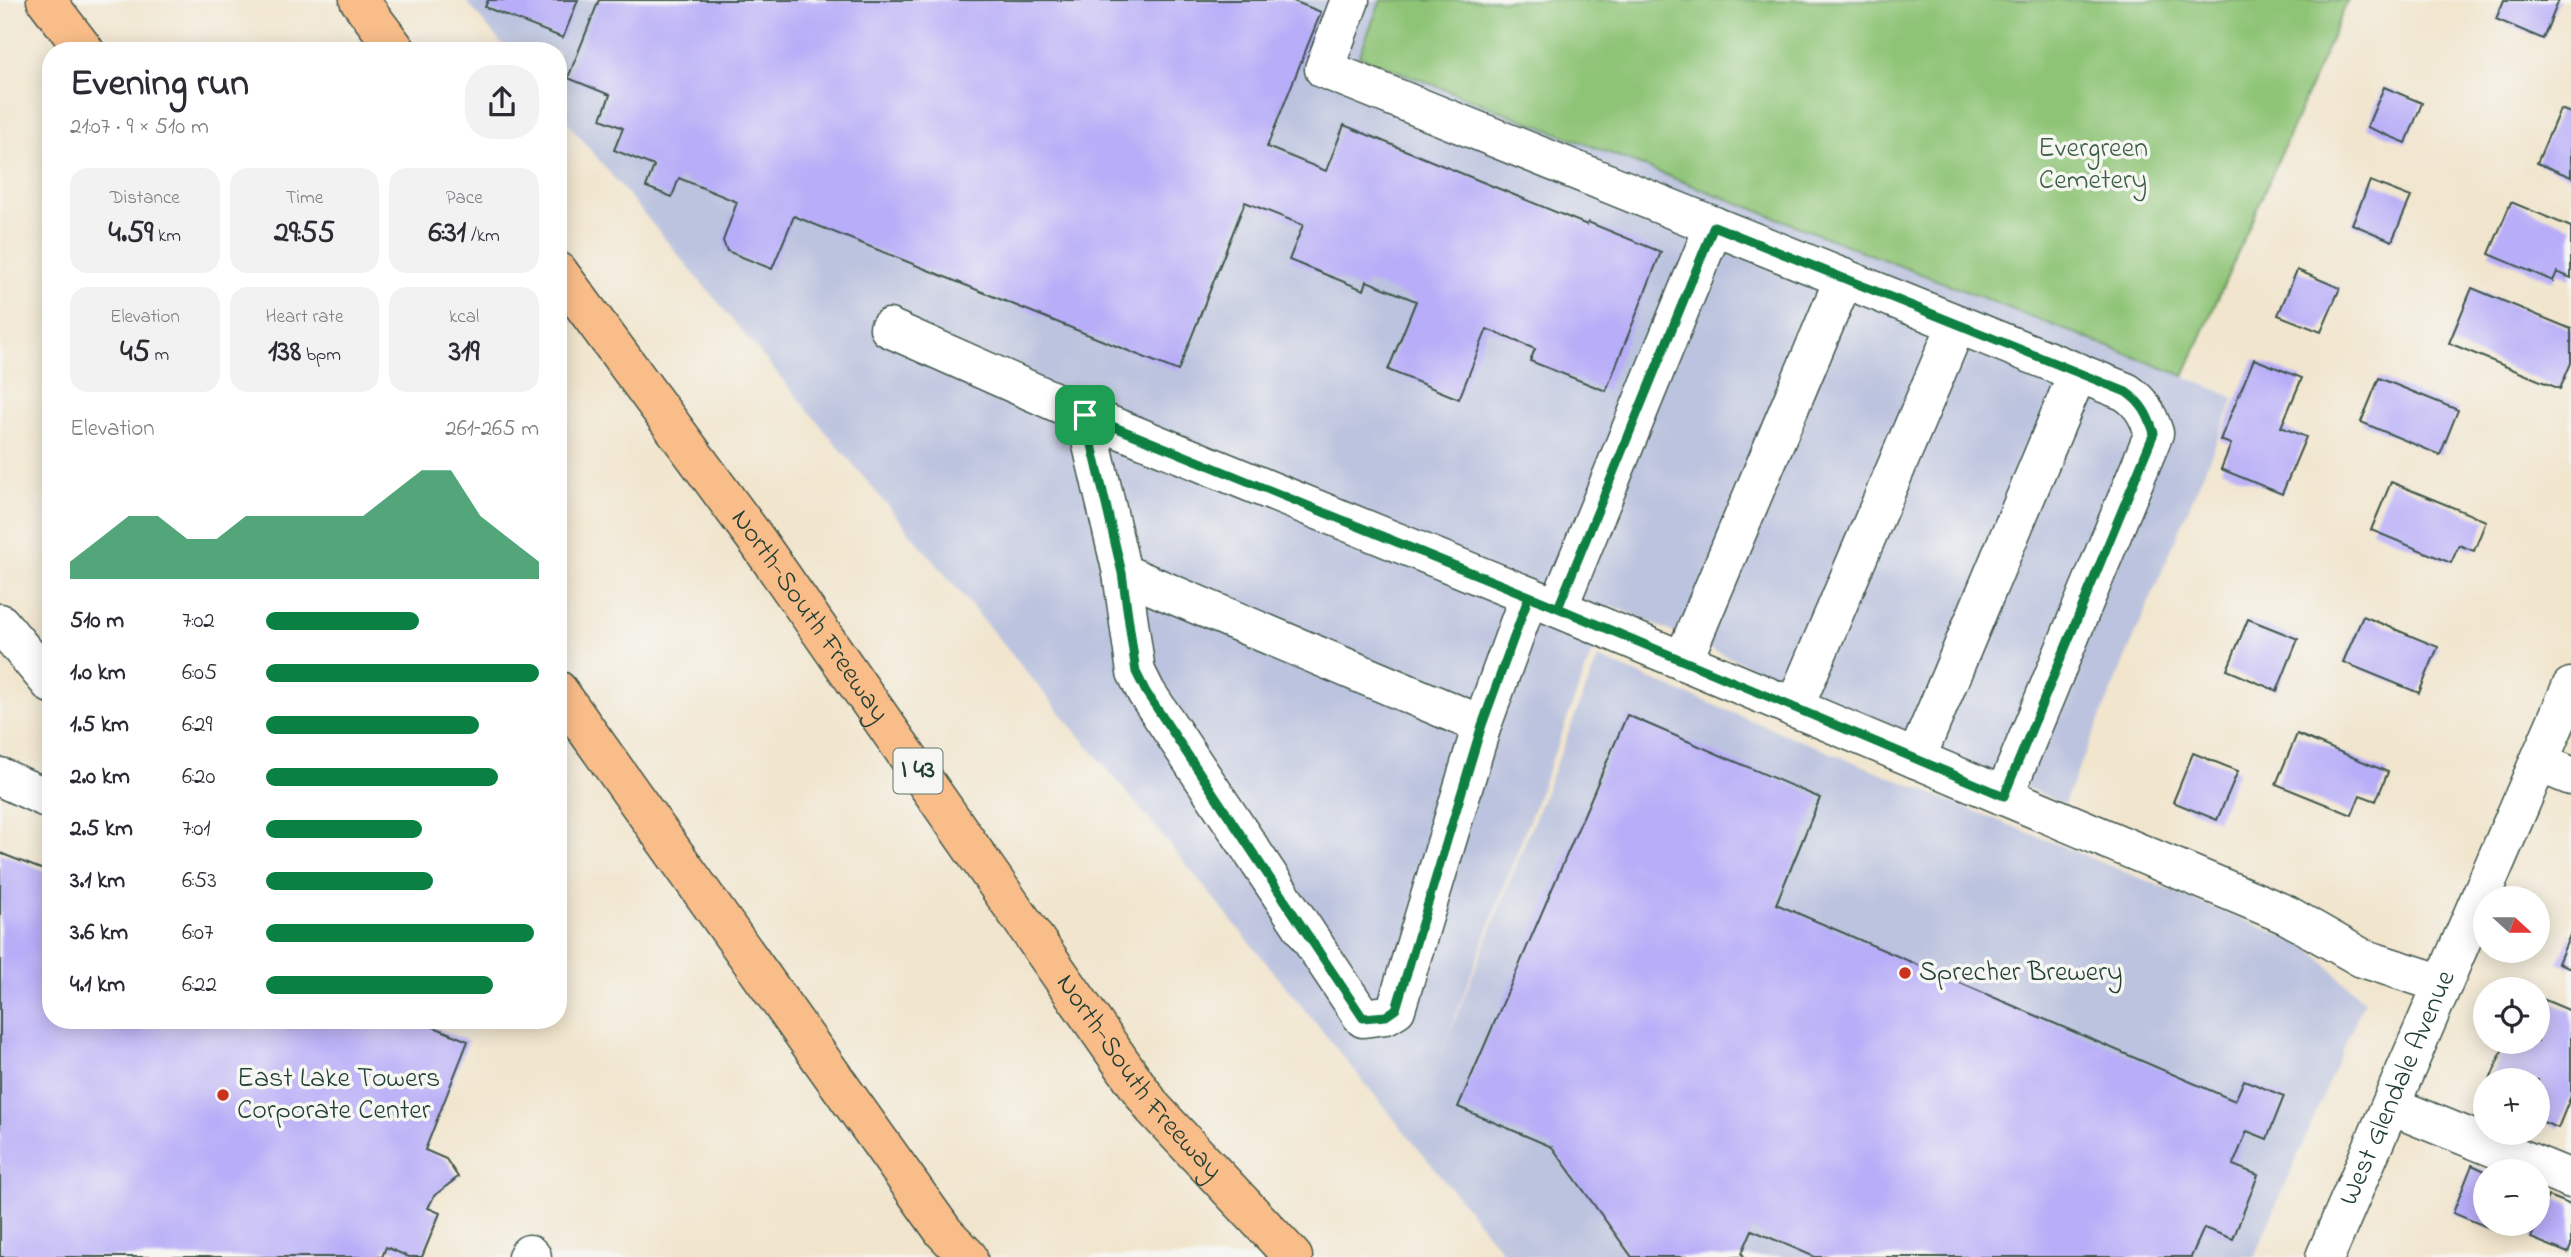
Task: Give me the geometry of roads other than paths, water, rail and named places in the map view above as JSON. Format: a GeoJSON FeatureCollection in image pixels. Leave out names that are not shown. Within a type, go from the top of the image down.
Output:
{"type":"FeatureCollection","features":[{"type":"Feature","properties":{"kind":"highway"},"geometry":{"type":"LineString","coordinates":[[46,0],[78,42]]}},
{"type":"Feature","properties":{"kind":"highway"},"geometry":{"type":"LineString","coordinates":[[359,0],[390,42]]}},
{"type":"Feature","properties":{"kind":"highway","name":"North-South Freeway"},"geometry":{"type":"LineString","coordinates":[[567,283],[758,542],[1153,1108],[1293,1257]]}},
{"type":"Feature","properties":{"kind":"highway"},"geometry":{"type":"LineString","coordinates":[[567,703],[957,1249]]}},
{"type":"Feature","properties":{"kind":"street"},"geometry":{"type":"LineString","coordinates":[[1350,0],[1324,69],[2078,372],[2126,392],[2138,400],[2149,417],[2154,433],[2004,796]]}},
{"type":"Feature","properties":{"kind":"street"},"geometry":{"type":"LineString","coordinates":[[1085,415],[1122,573],[1136,672],[1146,692],[1363,1018],[1386,1016],[1396,1009],[1482,725],[1543,602],[1714,226]]}},
{"type":"Feature","properties":{"kind":"street"},"geometry":{"type":"LineString","coordinates":[[1683,661],[1844,278]]}},
{"type":"Feature","properties":{"kind":"street"},"geometry":{"type":"LineString","coordinates":[[1794,708],[1956,324]]}},
{"type":"Feature","properties":{"kind":"street"},"geometry":{"type":"LineString","coordinates":[[889,328],[1085,415],[1543,602],[2287,915],[2362,958],[2443,984]]}},
{"type":"Feature","properties":{"kind":"street"},"geometry":{"type":"LineString","coordinates":[[1916,759],[2078,372]]}},
{"type":"Feature","properties":{"kind":"street"},"geometry":{"type":"LineString","coordinates":[[1122,573],[1482,725]]}},
{"type":"Feature","properties":{"kind":"street"},"geometry":{"type":"LineString","coordinates":[[0,623],[42,673]]}},
{"type":"Feature","properties":{"kind":"street","name":"West Glendale Avenue"},"geometry":{"type":"LineString","coordinates":[[2325,1257],[2443,984],[2555,769],[2571,687]]}},
{"type":"Feature","properties":{"kind":"street"},"geometry":{"type":"LineString","coordinates":[[0,777],[42,796]]}},
{"type":"Feature","properties":{"kind":"street"},"geometry":{"type":"LineString","coordinates":[[2391,1105],[2571,1179]]}},
{"type":"Feature","properties":{"kind":"place","name":"Sprecher Brewery"},"geometry":{"type":"Point","coordinates":[1905,973]}},
{"type":"Feature","properties":{"kind":"place","name":"East Lake Towers Corporate Center"},"geometry":{"type":"Point","coordinates":[223,1095]}},
{"type":"Feature","properties":{"kind":"park label","name":"Evergreen Cemetery"},"geometry":{"type":"Point","coordinates":[2093,165]}}]}
